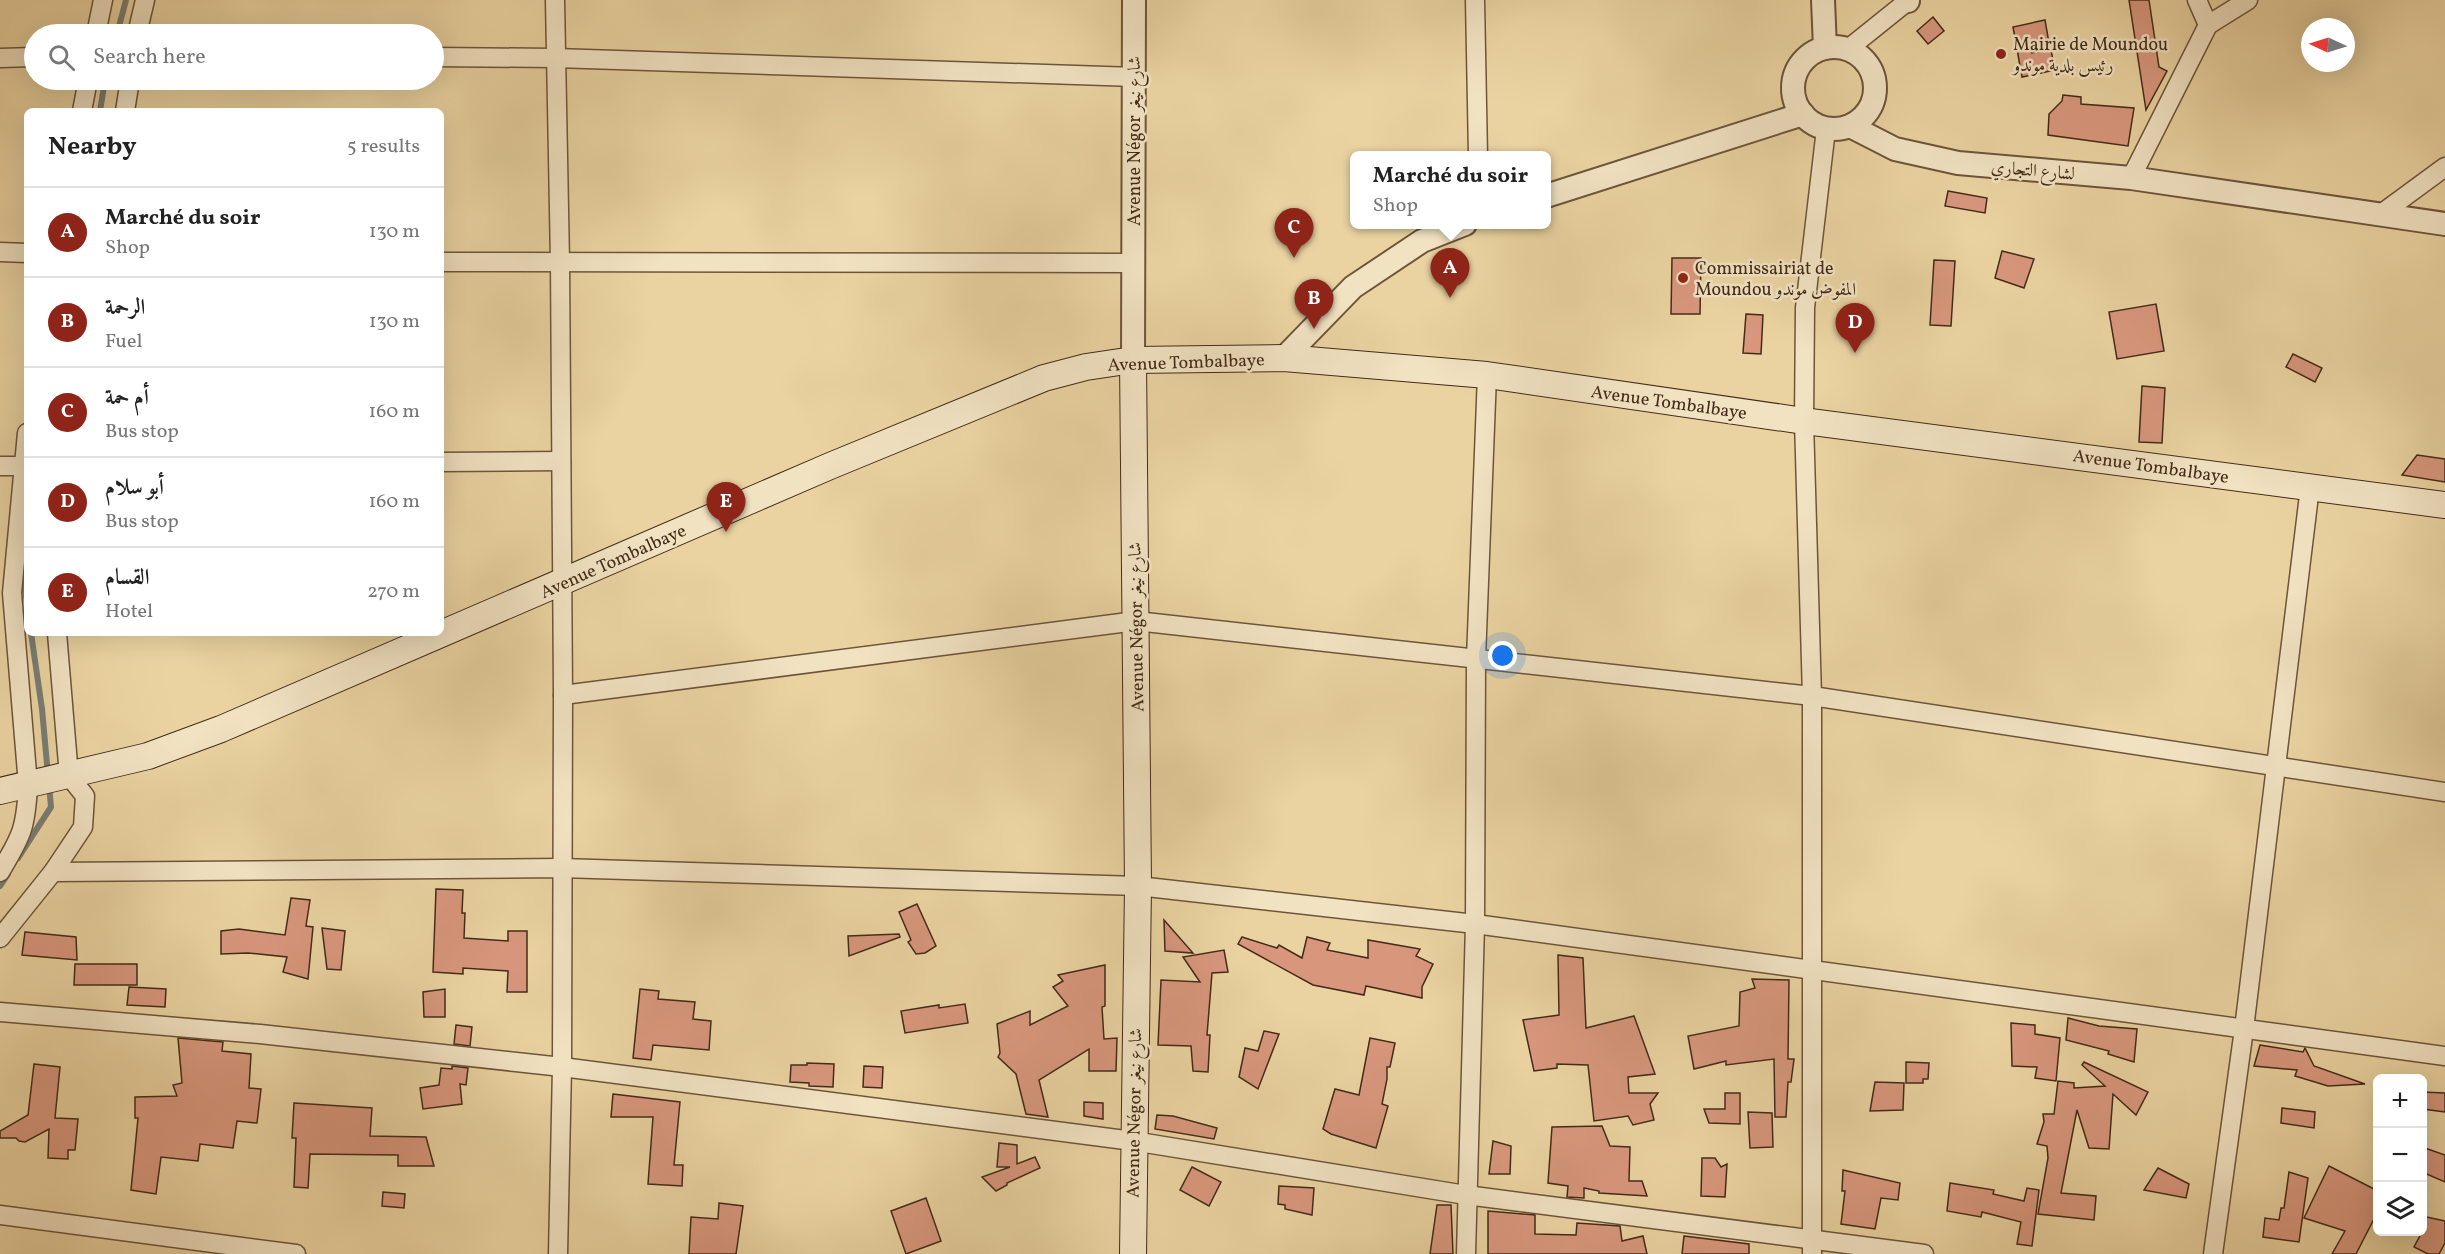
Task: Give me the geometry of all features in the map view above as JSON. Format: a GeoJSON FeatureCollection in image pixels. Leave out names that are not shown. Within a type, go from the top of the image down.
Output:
{"type":"FeatureCollection","features":[{"type":"Feature","properties":{"kind":"main road","name":"Avenue Tombalbaye"},"geometry":{"type":"LineString","coordinates":[[444,634],[830,466],[1044,378],[1086,367],[1133,360],[1284,358],[1487,375],[1804,421],[2445,505]]}},
{"type":"Feature","properties":{"kind":"main road","name":"Avenue Négor شارع نيغر"},"geometry":{"type":"LineString","coordinates":[[1133,360],[1138,886],[1133,1254]]}},
{"type":"Feature","properties":{"kind":"main road","name":"Avenue Tombalbaye"},"geometry":{"type":"LineString","coordinates":[[0,791],[148,756],[221,729],[438,636]]}},
{"type":"Feature","properties":{"kind":"street"},"geometry":{"type":"LineString","coordinates":[[98,24],[103,0]]}},
{"type":"Feature","properties":{"kind":"street"},"geometry":{"type":"LineString","coordinates":[[139,24],[144,0]]}},
{"type":"Feature","properties":{"kind":"street"},"geometry":{"type":"LineString","coordinates":[[555,0],[560,262],[563,695],[562,1067],[558,1254]]}},
{"type":"Feature","properties":{"kind":"street","name":"Avenue Négor شارع نيغر"},"geometry":{"type":"LineString","coordinates":[[1133,360],[1134,0]]}},
{"type":"Feature","properties":{"kind":"street"},"geometry":{"type":"LineString","coordinates":[[1476,0],[1478,151]]}},
{"type":"Feature","properties":{"kind":"street"},"geometry":{"type":"LineString","coordinates":[[1823,0],[1837,49]]}},
{"type":"Feature","properties":{"kind":"street"},"geometry":{"type":"LineString","coordinates":[[1837,49],[1862,58],[1871,71],[1875,87],[1872,103],[1864,117],[1850,126],[1827,129],[1814,124],[1803,114],[1795,95],[1796,75],[1802,63],[1813,53],[1837,49],[1907,0]]}},
{"type":"Feature","properties":{"kind":"street"},"geometry":{"type":"LineString","coordinates":[[2197,0],[2208,25]]}},
{"type":"Feature","properties":{"kind":"street"},"geometry":{"type":"LineString","coordinates":[[2131,178],[2208,25],[2248,0]]}},
{"type":"Feature","properties":{"kind":"street"},"geometry":{"type":"LineString","coordinates":[[0,58],[24,57]]}},
{"type":"Feature","properties":{"kind":"street"},"geometry":{"type":"LineString","coordinates":[[444,57],[555,58],[1135,77]]}},
{"type":"Feature","properties":{"kind":"street"},"geometry":{"type":"LineString","coordinates":[[83,108],[86,90]]}},
{"type":"Feature","properties":{"kind":"street"},"geometry":{"type":"LineString","coordinates":[[125,108],[128,90]]}},
{"type":"Feature","properties":{"kind":"street"},"geometry":{"type":"LineString","coordinates":[[1551,194],[1803,114]]}},
{"type":"Feature","properties":{"kind":"street","name":"لشارع التجاري"},"geometry":{"type":"LineString","coordinates":[[1850,126],[1895,149],[1958,164],[2131,178],[2445,224]]}},
{"type":"Feature","properties":{"kind":"street"},"geometry":{"type":"LineString","coordinates":[[1812,1246],[1812,696],[1804,421],[1805,308],[1827,129]]}},
{"type":"Feature","properties":{"kind":"street"},"geometry":{"type":"LineString","coordinates":[[2381,214],[2445,167]]}},
{"type":"Feature","properties":{"kind":"street"},"geometry":{"type":"LineString","coordinates":[[1284,358],[1353,287],[1422,241],[1454,229]]}},
{"type":"Feature","properties":{"kind":"street"},"geometry":{"type":"LineString","coordinates":[[0,252],[24,253]]}},
{"type":"Feature","properties":{"kind":"street"},"geometry":{"type":"LineString","coordinates":[[444,262],[1134,263]]}},
{"type":"Feature","properties":{"kind":"street"},"geometry":{"type":"LineString","coordinates":[[1466,1254],[1475,924],[1476,659],[1487,375]]}},
{"type":"Feature","properties":{"kind":"street"},"geometry":{"type":"LineString","coordinates":[[444,462],[561,461]]}},
{"type":"Feature","properties":{"kind":"street"},"geometry":{"type":"LineString","coordinates":[[0,466],[24,466]]}},
{"type":"Feature","properties":{"kind":"street"},"geometry":{"type":"LineString","coordinates":[[0,872],[20,840],[26,816],[28,785],[12,593],[24,476]]}},
{"type":"Feature","properties":{"kind":"street"},"geometry":{"type":"LineString","coordinates":[[2213,1254],[2244,1029],[2310,487]]}},
{"type":"Feature","properties":{"kind":"street"},"geometry":{"type":"LineString","coordinates":[[563,695],[1136,621],[1812,696],[2445,792]]}},
{"type":"Feature","properties":{"kind":"street"},"geometry":{"type":"LineString","coordinates":[[0,938],[53,872],[83,827],[85,796],[69,776],[57,636]]}},
{"type":"Feature","properties":{"kind":"street"},"geometry":{"type":"LineString","coordinates":[[53,872],[561,868],[1138,886],[1475,924],[2445,1056]]}},
{"type":"Feature","properties":{"kind":"street"},"geometry":{"type":"LineString","coordinates":[[0,1012],[260,1034],[562,1067],[1133,1141],[1466,1195],[1812,1246],[1924,1254]]}},
{"type":"Feature","properties":{"kind":"street"},"geometry":{"type":"LineString","coordinates":[[0,1215],[296,1254]]}},
{"type":"Feature","properties":{"kind":"building"},"geometry":{"type":"Polygon","coordinates":[[[2129,0],[2149,0],[2159,67],[2167,71],[2146,110],[2129,0]]]}},
{"type":"Feature","properties":{"kind":"building"},"geometry":{"type":"Polygon","coordinates":[[[1933,17],[1944,31],[1928,44],[1917,31],[1933,17]]]}},
{"type":"Feature","properties":{"kind":"building"},"geometry":{"type":"Polygon","coordinates":[[[2045,20],[2049,43],[2031,53],[2051,50],[2055,70],[2022,77],[2013,27],[2045,20]]]}},
{"type":"Feature","properties":{"kind":"building"},"geometry":{"type":"Polygon","coordinates":[[[2063,95],[2081,97],[2081,104],[2134,108],[2128,146],[2048,135],[2049,114],[2062,101],[2063,95]]]}},
{"type":"Feature","properties":{"kind":"building"},"geometry":{"type":"Polygon","coordinates":[[[1948,191],[1987,198],[1985,213],[1945,206],[1948,191]]]}},
{"type":"Feature","properties":{"kind":"building"},"geometry":{"type":"Polygon","coordinates":[[[2002,251],[2034,259],[2024,288],[1995,278],[2002,251]]]}},
{"type":"Feature","properties":{"kind":"building"},"geometry":{"type":"Polygon","coordinates":[[[1672,258],[1701,258],[1700,314],[1671,314],[1672,258]]]}},
{"type":"Feature","properties":{"kind":"building"},"geometry":{"type":"Polygon","coordinates":[[[1934,260],[1955,261],[1951,326],[1930,325],[1934,260]]]}},
{"type":"Feature","properties":{"kind":"building"},"geometry":{"type":"Polygon","coordinates":[[[2156,304],[2164,351],[2117,359],[2109,312],[2156,304]]]}},
{"type":"Feature","properties":{"kind":"building"},"geometry":{"type":"Polygon","coordinates":[[[1746,314],[1763,315],[1761,354],[1743,353],[1746,314]]]}},
{"type":"Feature","properties":{"kind":"building"},"geometry":{"type":"Polygon","coordinates":[[[2293,354],[2322,368],[2315,382],[2286,367],[2293,354]]]}},
{"type":"Feature","properties":{"kind":"building"},"geometry":{"type":"Polygon","coordinates":[[[2142,386],[2165,388],[2162,443],[2139,442],[2142,386]]]}},
{"type":"Feature","properties":{"kind":"building"},"geometry":{"type":"Polygon","coordinates":[[[2417,455],[2445,459],[2445,482],[2402,475],[2417,455]]]}},
{"type":"Feature","properties":{"kind":"building"},"geometry":{"type":"Polygon","coordinates":[[[436,889],[463,890],[464,938],[508,941],[508,931],[527,931],[527,992],[507,992],[508,971],[463,968],[463,974],[433,972],[436,889]]]}},
{"type":"Feature","properties":{"kind":"building"},"geometry":{"type":"Polygon","coordinates":[[[291,898],[310,900],[306,926],[313,927],[308,979],[283,972],[287,957],[248,953],[221,954],[221,931],[239,929],[285,935],[291,898]]]}},
{"type":"Feature","properties":{"kind":"building"},"geometry":{"type":"Polygon","coordinates":[[[917,904],[936,946],[925,953],[916,954],[908,942],[911,940],[899,912],[917,904]]]}},
{"type":"Feature","properties":{"kind":"building"},"geometry":{"type":"Polygon","coordinates":[[[1164,920],[1193,953],[1165,951],[1164,920]]]}},
{"type":"Feature","properties":{"kind":"building"},"geometry":{"type":"Polygon","coordinates":[[[322,928],[345,931],[341,970],[327,969],[322,928]]]}},
{"type":"Feature","properties":{"kind":"building"},"geometry":{"type":"Polygon","coordinates":[[[25,932],[76,937],[77,960],[22,955],[25,932]]]}},
{"type":"Feature","properties":{"kind":"building"},"geometry":{"type":"Polygon","coordinates":[[[899,934],[900,937],[849,956],[848,936],[899,934]]]}},
{"type":"Feature","properties":{"kind":"building"},"geometry":{"type":"Polygon","coordinates":[[[1242,937],[1277,948],[1279,945],[1302,958],[1307,937],[1330,943],[1327,950],[1368,958],[1368,940],[1420,949],[1416,956],[1433,964],[1422,987],[1422,998],[1366,986],[1364,995],[1313,985],[1238,944],[1242,937]]]}},
{"type":"Feature","properties":{"kind":"building"},"geometry":{"type":"Polygon","coordinates":[[[1224,950],[1228,972],[1212,973],[1207,1035],[1210,1035],[1208,1072],[1193,1071],[1191,1046],[1158,1045],[1161,980],[1200,982],[1183,957],[1224,950]]]}},
{"type":"Feature","properties":{"kind":"building"},"geometry":{"type":"Polygon","coordinates":[[[1558,955],[1583,958],[1586,1028],[1634,1016],[1655,1074],[1628,1077],[1629,1093],[1658,1093],[1650,1104],[1654,1120],[1633,1125],[1628,1116],[1594,1121],[1588,1065],[1557,1064],[1557,1068],[1534,1071],[1523,1020],[1559,1015],[1558,955]]]}},
{"type":"Feature","properties":{"kind":"building"},"geometry":{"type":"Polygon","coordinates":[[[75,964],[137,964],[137,985],[74,985],[75,964]]]}},
{"type":"Feature","properties":{"kind":"building"},"geometry":{"type":"Polygon","coordinates":[[[1105,965],[1105,1006],[1102,1007],[1104,1039],[1117,1038],[1116,1071],[1089,1071],[1089,1049],[1039,1080],[1048,1117],[1026,1114],[1016,1074],[998,1057],[1000,1053],[997,1024],[1030,1011],[1030,1025],[1068,1006],[1053,987],[1063,981],[1058,975],[1105,965]]]}},
{"type":"Feature","properties":{"kind":"building"},"geometry":{"type":"Polygon","coordinates":[[[1752,979],[1789,980],[1788,1059],[1794,1059],[1791,1082],[1788,1082],[1786,1117],[1775,1117],[1774,1059],[1726,1065],[1726,1061],[1694,1069],[1688,1036],[1739,1026],[1740,992],[1755,988],[1752,979]]]}},
{"type":"Feature","properties":{"kind":"building"},"geometry":{"type":"Polygon","coordinates":[[[129,987],[166,989],[165,1007],[127,1005],[129,987]]]}},
{"type":"Feature","properties":{"kind":"building"},"geometry":{"type":"Polygon","coordinates":[[[445,989],[445,1017],[424,1017],[423,992],[445,989]]]}},
{"type":"Feature","properties":{"kind":"building"},"geometry":{"type":"Polygon","coordinates":[[[640,989],[659,991],[658,999],[695,1002],[693,1019],[711,1021],[709,1050],[653,1045],[651,1060],[633,1058],[640,989]]]}},
{"type":"Feature","properties":{"kind":"building"},"geometry":{"type":"Polygon","coordinates":[[[965,1004],[968,1023],[905,1033],[901,1011],[939,1005],[939,1008],[965,1004]]]}},
{"type":"Feature","properties":{"kind":"building"},"geometry":{"type":"Polygon","coordinates":[[[2068,1018],[2099,1026],[2137,1029],[2134,1062],[2108,1054],[2109,1051],[2066,1040],[2068,1018]]]}},
{"type":"Feature","properties":{"kind":"building"},"geometry":{"type":"Polygon","coordinates":[[[2011,1023],[2035,1025],[2035,1034],[2060,1038],[2056,1081],[2035,1078],[2037,1067],[2012,1066],[2011,1023]]]}},
{"type":"Feature","properties":{"kind":"building"},"geometry":{"type":"Polygon","coordinates":[[[456,1025],[472,1027],[470,1046],[454,1044],[456,1025]]]}},
{"type":"Feature","properties":{"kind":"building"},"geometry":{"type":"Polygon","coordinates":[[[1264,1031],[1279,1034],[1258,1089],[1239,1077],[1245,1048],[1258,1051],[1264,1031]]]}},
{"type":"Feature","properties":{"kind":"building"},"geometry":{"type":"Polygon","coordinates":[[[178,1038],[223,1042],[222,1051],[251,1054],[249,1088],[261,1089],[257,1123],[237,1121],[233,1148],[200,1144],[198,1161],[161,1157],[156,1194],[131,1190],[138,1118],[135,1118],[135,1097],[177,1096],[173,1085],[182,1083],[178,1038]]]}},
{"type":"Feature","properties":{"kind":"building"},"geometry":{"type":"Polygon","coordinates":[[[1370,1038],[1395,1043],[1390,1067],[1387,1067],[1382,1104],[1388,1106],[1376,1148],[1331,1134],[1323,1129],[1335,1089],[1359,1095],[1370,1038]]]}},
{"type":"Feature","properties":{"kind":"building"},"geometry":{"type":"Polygon","coordinates":[[[2260,1045],[2303,1052],[2305,1048],[2314,1066],[2365,1084],[2328,1086],[2295,1076],[2297,1070],[2254,1066],[2260,1045]]]}},
{"type":"Feature","properties":{"kind":"building"},"geometry":{"type":"Polygon","coordinates":[[[1906,1062],[1929,1063],[1928,1079],[1923,1079],[1923,1083],[1906,1083],[1906,1062]]]}},
{"type":"Feature","properties":{"kind":"building"},"geometry":{"type":"Polygon","coordinates":[[[2084,1062],[2148,1092],[2136,1115],[2113,1094],[2109,1149],[2089,1148],[2077,1110],[2061,1193],[2096,1196],[2094,1220],[2038,1214],[2048,1158],[2047,1146],[2037,1144],[2044,1122],[2043,1114],[2054,1114],[2058,1081],[2074,1083],[2074,1088],[2105,1086],[2082,1065],[2084,1062]]]}},
{"type":"Feature","properties":{"kind":"building"},"geometry":{"type":"Polygon","coordinates":[[[807,1063],[834,1064],[833,1087],[790,1082],[791,1065],[807,1065],[807,1063]]]}},
{"type":"Feature","properties":{"kind":"building"},"geometry":{"type":"Polygon","coordinates":[[[34,1064],[60,1067],[55,1118],[78,1119],[75,1150],[68,1150],[68,1159],[48,1158],[49,1129],[25,1142],[16,1138],[0,1138],[0,1131],[28,1115],[34,1064]]]}},
{"type":"Feature","properties":{"kind":"building"},"geometry":{"type":"Polygon","coordinates":[[[452,1066],[468,1068],[466,1085],[460,1084],[462,1104],[423,1109],[420,1088],[439,1085],[441,1068],[452,1069],[452,1066]]]}},
{"type":"Feature","properties":{"kind":"building"},"geometry":{"type":"Polygon","coordinates":[[[864,1066],[883,1067],[882,1088],[863,1087],[864,1066]]]}},
{"type":"Feature","properties":{"kind":"building"},"geometry":{"type":"Polygon","coordinates":[[[1875,1082],[1904,1083],[1903,1110],[1870,1111],[1875,1082]]]}},
{"type":"Feature","properties":{"kind":"building"},"geometry":{"type":"Polygon","coordinates":[[[2427,1092],[2445,1093],[2445,1112],[2427,1110],[2427,1092]]]}},
{"type":"Feature","properties":{"kind":"building"},"geometry":{"type":"Polygon","coordinates":[[[1725,1093],[1740,1093],[1740,1124],[1709,1123],[1704,1109],[1725,1109],[1725,1093]]]}},
{"type":"Feature","properties":{"kind":"building"},"geometry":{"type":"Polygon","coordinates":[[[613,1094],[680,1102],[674,1165],[683,1165],[682,1186],[648,1184],[653,1117],[611,1117],[613,1094]]]}},
{"type":"Feature","properties":{"kind":"building"},"geometry":{"type":"Polygon","coordinates":[[[1084,1102],[1103,1103],[1103,1119],[1084,1116],[1084,1102]]]}},
{"type":"Feature","properties":{"kind":"building"},"geometry":{"type":"Polygon","coordinates":[[[294,1103],[372,1108],[370,1136],[426,1137],[434,1166],[398,1166],[398,1155],[310,1154],[308,1188],[294,1187],[296,1138],[292,1138],[294,1103]]]}},
{"type":"Feature","properties":{"kind":"building"},"geometry":{"type":"Polygon","coordinates":[[[2282,1108],[2315,1112],[2314,1128],[2281,1123],[2282,1108]]]}},
{"type":"Feature","properties":{"kind":"building"},"geometry":{"type":"Polygon","coordinates":[[[1748,1112],[1772,1113],[1773,1147],[1750,1148],[1748,1112]]]}},
{"type":"Feature","properties":{"kind":"building"},"geometry":{"type":"Polygon","coordinates":[[[1157,1115],[1173,1116],[1217,1128],[1214,1139],[1155,1129],[1157,1115]]]}},
{"type":"Feature","properties":{"kind":"building"},"geometry":{"type":"Polygon","coordinates":[[[1602,1126],[1610,1146],[1630,1147],[1629,1181],[1642,1181],[1647,1196],[1599,1193],[1599,1191],[1584,1188],[1584,1198],[1567,1197],[1568,1186],[1548,1183],[1552,1127],[1602,1126]]]}},
{"type":"Feature","properties":{"kind":"building"},"geometry":{"type":"Polygon","coordinates":[[[1493,1141],[1511,1146],[1510,1174],[1489,1174],[1493,1141]]]}},
{"type":"Feature","properties":{"kind":"building"},"geometry":{"type":"Polygon","coordinates":[[[999,1143],[1017,1145],[1017,1164],[1035,1157],[1040,1168],[1007,1183],[996,1191],[982,1177],[1010,1167],[997,1167],[999,1143]]]}},
{"type":"Feature","properties":{"kind":"building"},"geometry":{"type":"Polygon","coordinates":[[[2427,1149],[2445,1155],[2445,1182],[2427,1174],[2427,1149]]]}},
{"type":"Feature","properties":{"kind":"building"},"geometry":{"type":"Polygon","coordinates":[[[1702,1158],[1715,1158],[1721,1167],[1727,1164],[1725,1197],[1701,1196],[1702,1158]]]}},
{"type":"Feature","properties":{"kind":"building"},"geometry":{"type":"Polygon","coordinates":[[[2329,1166],[2373,1188],[2373,1221],[2356,1254],[2332,1254],[2345,1231],[2304,1218],[2329,1166]]]}},
{"type":"Feature","properties":{"kind":"building"},"geometry":{"type":"Polygon","coordinates":[[[1192,1167],[1221,1182],[1209,1206],[1180,1190],[1192,1167]]]}},
{"type":"Feature","properties":{"kind":"building"},"geometry":{"type":"Polygon","coordinates":[[[2158,1168],[2189,1184],[2186,1198],[2144,1190],[2158,1168]]]}},
{"type":"Feature","properties":{"kind":"building"},"geometry":{"type":"Polygon","coordinates":[[[1843,1170],[1900,1183],[1898,1200],[1881,1198],[1875,1229],[1841,1224],[1845,1191],[1842,1191],[1843,1170]]]}},
{"type":"Feature","properties":{"kind":"building"},"geometry":{"type":"Polygon","coordinates":[[[2289,1172],[2308,1178],[2299,1242],[2263,1237],[2265,1218],[2279,1220],[2281,1208],[2284,1208],[2289,1172]]]}},
{"type":"Feature","properties":{"kind":"building"},"geometry":{"type":"Polygon","coordinates":[[[1950,1183],[1994,1190],[1993,1194],[2024,1201],[2027,1188],[2039,1190],[2032,1246],[2017,1244],[2021,1222],[1982,1212],[1981,1217],[1947,1211],[1950,1183]]]}},
{"type":"Feature","properties":{"kind":"building"},"geometry":{"type":"Polygon","coordinates":[[[1279,1186],[1314,1188],[1312,1215],[1285,1209],[1285,1205],[1278,1204],[1279,1186]]]}},
{"type":"Feature","properties":{"kind":"building"},"geometry":{"type":"Polygon","coordinates":[[[383,1192],[405,1194],[404,1208],[382,1206],[383,1192]]]}},
{"type":"Feature","properties":{"kind":"building"},"geometry":{"type":"Polygon","coordinates":[[[926,1198],[941,1241],[906,1254],[891,1211],[926,1198]]]}},
{"type":"Feature","properties":{"kind":"building"},"geometry":{"type":"Polygon","coordinates":[[[719,1203],[743,1206],[736,1254],[689,1254],[691,1217],[718,1219],[719,1203]]]}},
{"type":"Feature","properties":{"kind":"building"},"geometry":{"type":"Polygon","coordinates":[[[1437,1205],[1451,1205],[1453,1254],[1430,1254],[1437,1205]]]}},
{"type":"Feature","properties":{"kind":"building"},"geometry":{"type":"Polygon","coordinates":[[[1488,1211],[1535,1215],[1535,1234],[1576,1235],[1577,1223],[1620,1226],[1622,1241],[1643,1236],[1647,1254],[1488,1254],[1488,1211]]]}},
{"type":"Feature","properties":{"kind":"building"},"geometry":{"type":"Polygon","coordinates":[[[2427,1217],[2445,1221],[2445,1243],[2439,1254],[2428,1254],[2414,1247],[2420,1236],[2427,1236],[2427,1217]]]}},
{"type":"Feature","properties":{"kind":"building"},"geometry":{"type":"Polygon","coordinates":[[[1684,1236],[1749,1244],[1749,1254],[1682,1254],[1684,1236]]]}},
{"type":"Feature","properties":{"kind":"waterway"},"geometry":{"type":"LineString","coordinates":[[120,24],[126,0]]}},
{"type":"Feature","properties":{"kind":"waterway"},"geometry":{"type":"LineString","coordinates":[[100,108],[103,90]]}},
{"type":"Feature","properties":{"kind":"waterway"},"geometry":{"type":"LineString","coordinates":[[22,568],[24,582]]}},
{"type":"Feature","properties":{"kind":"waterway"},"geometry":{"type":"LineString","coordinates":[[31,636],[42,709],[48,775]]}},
{"type":"Feature","properties":{"kind":"waterway"},"geometry":{"type":"LineString","coordinates":[[18,858],[51,807],[49,785]]}},
{"type":"Feature","properties":{"kind":"waterway"},"geometry":{"type":"LineString","coordinates":[[0,886],[8,874]]}},
{"type":"Feature","properties":{"kind":"place","name":"Mairie de Moundou رئيس بلدية موندو"},"geometry":{"type":"Point","coordinates":[2001,54]}},
{"type":"Feature","properties":{"kind":"place","name":"أم حمة"},"geometry":{"type":"Point","coordinates":[1294,258]}},
{"type":"Feature","properties":{"kind":"place","name":"Commissairiat de Moundou المفوض موندو"},"geometry":{"type":"Point","coordinates":[1683,278]}},
{"type":"Feature","properties":{"kind":"place","name":"Marché du soir"},"geometry":{"type":"Point","coordinates":[1450,298]}},
{"type":"Feature","properties":{"kind":"place","name":"الرحمة"},"geometry":{"type":"Point","coordinates":[1314,329]}},
{"type":"Feature","properties":{"kind":"place","name":"أبو سلام"},"geometry":{"type":"Point","coordinates":[1855,353]}},
{"type":"Feature","properties":{"kind":"place","name":"القسام"},"geometry":{"type":"Point","coordinates":[726,532]}}]}
